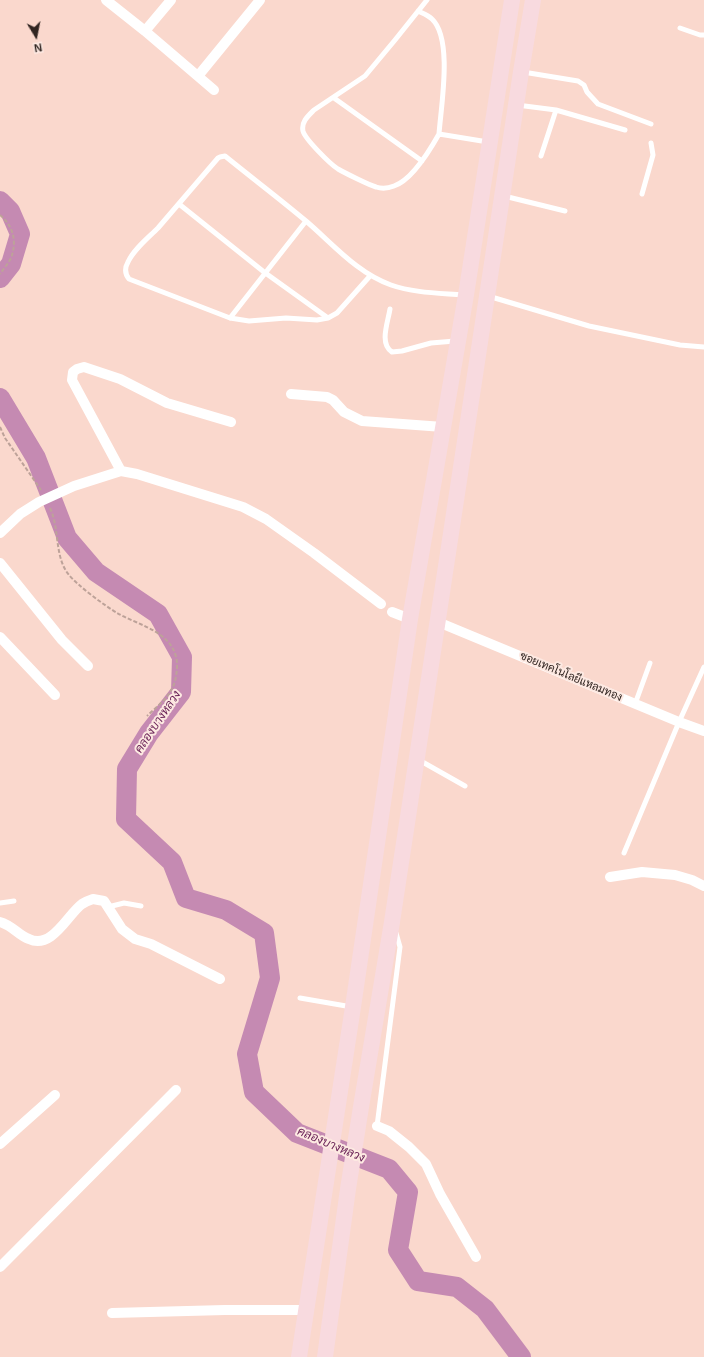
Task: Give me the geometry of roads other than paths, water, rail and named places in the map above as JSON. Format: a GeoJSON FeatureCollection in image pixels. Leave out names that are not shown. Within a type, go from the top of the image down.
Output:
{"type":"FeatureCollection","features":[{"type":"Feature","properties":{"kind":"main road"},"geometry":{"type":"LineString","coordinates":[[299,1357],[324,1184],[353,1007],[410,619],[466,295],[512,0]]}},
{"type":"Feature","properties":{"kind":"main road"},"geometry":{"type":"LineString","coordinates":[[325,1357],[360,1107],[392,922],[532,0]]}},
{"type":"Feature","properties":{"kind":"main road"},"geometry":{"type":"LineString","coordinates":[[489,142],[510,145]]}},
{"type":"Feature","properties":{"kind":"street"},"geometry":{"type":"LineString","coordinates":[[106,0],[145,30],[214,90]]}},
{"type":"Feature","properties":{"kind":"street"},"geometry":{"type":"LineString","coordinates":[[145,30],[171,0]]}},
{"type":"Feature","properties":{"kind":"street"},"geometry":{"type":"LineString","coordinates":[[198,76],[260,0]]}},
{"type":"Feature","properties":{"kind":"street"},"geometry":{"type":"LineString","coordinates":[[121,472],[72,380],[73,372],[76,369],[84,367],[106,374],[120,379],[167,403],[231,422]]}},
{"type":"Feature","properties":{"kind":"street"},"geometry":{"type":"LineString","coordinates":[[291,394],[333,400],[344,412],[362,421],[443,427]]}},
{"type":"Feature","properties":{"kind":"street"},"geometry":{"type":"LineString","coordinates":[[0,533],[20,514],[43,499],[74,486],[121,472],[137,474],[235,505],[266,519],[381,604]]}},
{"type":"Feature","properties":{"kind":"street"},"geometry":{"type":"LineString","coordinates":[[0,563],[62,640],[88,666]]}},
{"type":"Feature","properties":{"kind":"street"},"geometry":{"type":"LineString","coordinates":[[392,612],[410,619]]}},
{"type":"Feature","properties":{"kind":"street","name":"ซอยเทคโนโลยีแหลมทอง"},"geometry":{"type":"LineString","coordinates":[[438,622],[634,704],[704,731]]}},
{"type":"Feature","properties":{"kind":"street"},"geometry":{"type":"LineString","coordinates":[[0,637],[55,695]]}},
{"type":"Feature","properties":{"kind":"street"},"geometry":{"type":"LineString","coordinates":[[610,877],[642,872],[675,875],[692,880],[704,886]]}},
{"type":"Feature","properties":{"kind":"street"},"geometry":{"type":"LineString","coordinates":[[0,922],[8,924],[29,940],[39,941],[48,938],[57,932],[82,904],[93,899],[104,901],[122,929],[135,939],[151,944],[220,980]]}},
{"type":"Feature","properties":{"kind":"street"},"geometry":{"type":"LineString","coordinates":[[0,1267],[176,1090]]}},
{"type":"Feature","properties":{"kind":"street"},"geometry":{"type":"LineString","coordinates":[[0,1144],[55,1095]]}},
{"type":"Feature","properties":{"kind":"street"},"geometry":{"type":"LineString","coordinates":[[378,1126],[389,1131],[409,1147],[426,1164],[440,1194],[476,1257]]}},
{"type":"Feature","properties":{"kind":"street"},"geometry":{"type":"LineString","coordinates":[[112,1313],[226,1310],[306,1310]]}},
{"type":"Feature","properties":{"kind":"lane"},"geometry":{"type":"LineString","coordinates":[[418,11],[431,18],[442,39],[445,58],[439,134],[427,156],[403,182],[387,188],[377,187],[337,168],[305,136],[303,126],[304,121],[314,110],[365,76],[418,11],[427,0]]}},
{"type":"Feature","properties":{"kind":"lane"},"geometry":{"type":"LineString","coordinates":[[680,28],[700,35],[704,34]]}},
{"type":"Feature","properties":{"kind":"lane"},"geometry":{"type":"LineString","coordinates":[[520,72],[578,81],[584,85],[587,92],[598,104],[651,124]]}},
{"type":"Feature","properties":{"kind":"lane"},"geometry":{"type":"LineString","coordinates":[[334,98],[422,161]]}},
{"type":"Feature","properties":{"kind":"lane"},"geometry":{"type":"LineString","coordinates":[[516,105],[556,110],[625,130]]}},
{"type":"Feature","properties":{"kind":"lane"},"geometry":{"type":"LineString","coordinates":[[541,156],[556,110]]}},
{"type":"Feature","properties":{"kind":"lane"},"geometry":{"type":"LineString","coordinates":[[439,134],[489,142]]}},
{"type":"Feature","properties":{"kind":"lane"},"geometry":{"type":"LineString","coordinates":[[642,194],[653,155],[651,142]]}},
{"type":"Feature","properties":{"kind":"lane"},"geometry":{"type":"LineString","coordinates":[[370,276],[337,313],[328,318],[317,320],[286,318],[249,321],[230,318],[129,279],[126,276],[125,269],[134,253],[179,204],[218,158],[220,156],[225,156],[306,221],[359,269],[370,276],[406,290],[466,295]]}},
{"type":"Feature","properties":{"kind":"lane"},"geometry":{"type":"LineString","coordinates":[[503,196],[565,212]]}},
{"type":"Feature","properties":{"kind":"lane"},"geometry":{"type":"LineString","coordinates":[[179,204],[264,272],[328,318]]}},
{"type":"Feature","properties":{"kind":"lane"},"geometry":{"type":"LineString","coordinates":[[230,318],[264,272],[306,221]]}},
{"type":"Feature","properties":{"kind":"lane"},"geometry":{"type":"LineString","coordinates":[[487,296],[589,326],[680,345],[704,348]]}},
{"type":"Feature","properties":{"kind":"lane"},"geometry":{"type":"LineString","coordinates":[[390,309],[385,345],[387,349],[392,352],[402,351],[431,343],[458,341]]}},
{"type":"Feature","properties":{"kind":"lane"},"geometry":{"type":"LineString","coordinates":[[634,704],[650,662]]}},
{"type":"Feature","properties":{"kind":"lane"},"geometry":{"type":"LineString","coordinates":[[624,853],[679,722],[704,667]]}},
{"type":"Feature","properties":{"kind":"lane"},"geometry":{"type":"LineString","coordinates":[[417,759],[465,786]]}},
{"type":"Feature","properties":{"kind":"lane"},"geometry":{"type":"LineString","coordinates":[[0,903],[14,901]]}},
{"type":"Feature","properties":{"kind":"lane"},"geometry":{"type":"LineString","coordinates":[[108,907],[124,903],[141,906]]}},
{"type":"Feature","properties":{"kind":"lane"},"geometry":{"type":"LineString","coordinates":[[378,1126],[400,947],[392,922]]}},
{"type":"Feature","properties":{"kind":"lane"},"geometry":{"type":"LineString","coordinates":[[300,998],[353,1007]]}},
{"type":"Feature","properties":{"kind":"waterway","name":"คลองบางหลวง"},"geometry":{"type":"LineString","coordinates":[[0,201],[10,211],[20,234],[11,264],[0,278]]}},
{"type":"Feature","properties":{"kind":"waterway","name":"คลองบางหลวง"},"geometry":{"type":"LineString","coordinates":[[0,398],[36,458],[67,538],[96,572],[158,614],[182,657],[181,692],[149,733],[127,769],[126,819],[172,862],[186,898],[226,910],[264,933],[270,978],[247,1054],[254,1092],[297,1133],[389,1169],[408,1192],[398,1250],[418,1281],[457,1287],[485,1309],[521,1357]]}}]}
